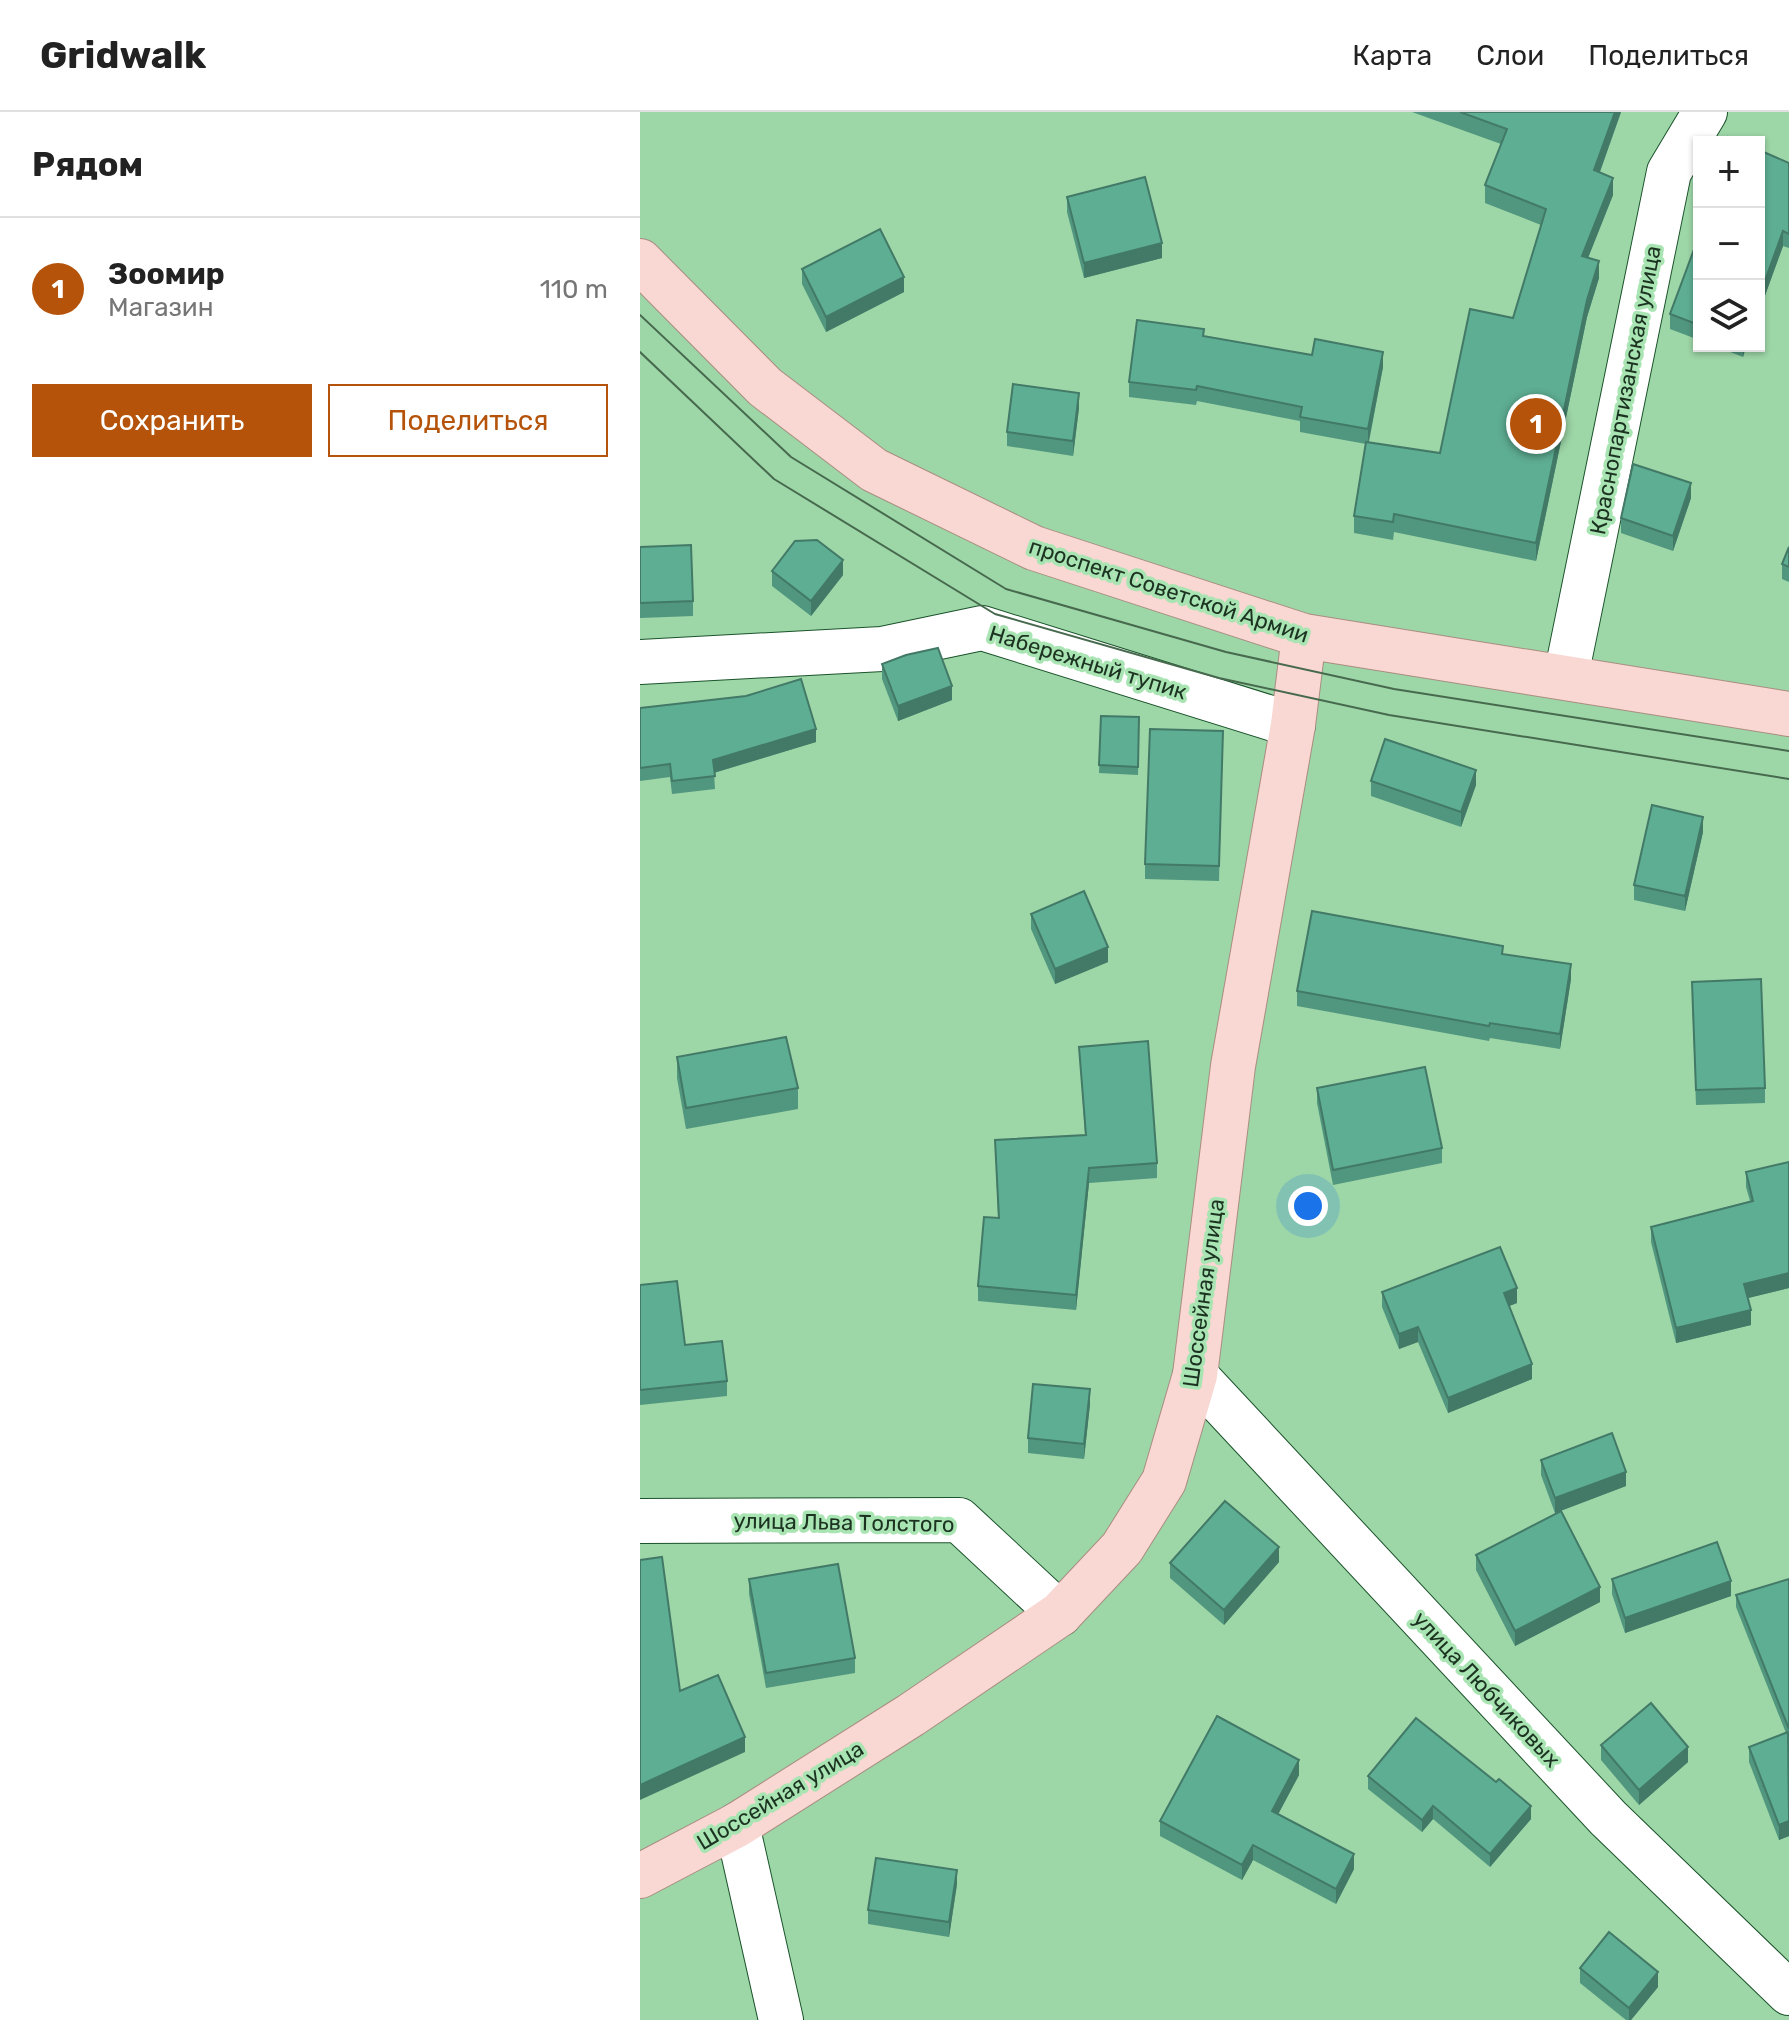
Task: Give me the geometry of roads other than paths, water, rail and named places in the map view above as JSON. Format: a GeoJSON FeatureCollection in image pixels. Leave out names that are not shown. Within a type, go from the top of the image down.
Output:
{"type":"FeatureCollection","features":[{"type":"Feature","properties":{"kind":"main road","name":"проспект Советской Армии"},"geometry":{"type":"LineString","coordinates":[[640,261],[765,387],[874,470],[1034,548],[1304,636],[1789,714]]}},
{"type":"Feature","properties":{"kind":"main road","name":"Шоссейная улица"},"geometry":{"type":"LineString","coordinates":[[640,1876],[737,1825],[911,1715],[1060,1614],[1122,1548],[1164,1481],[1195,1375],[1233,1066],[1293,725],[1304,636]]}},
{"type":"Feature","properties":{"kind":"street","name":"Краснопартизанская улица"},"geometry":{"type":"LineString","coordinates":[[1566,676],[1669,172],[1705,112]]}},
{"type":"Feature","properties":{"kind":"street","name":"Набережный тупик"},"geometry":{"type":"LineString","coordinates":[[640,662],[882,649],[982,628],[1293,725]]}},
{"type":"Feature","properties":{"kind":"street","name":"улица Любчиковых"},"geometry":{"type":"LineString","coordinates":[[1195,1375],[1608,1818],[1789,1993]]}},
{"type":"Feature","properties":{"kind":"street","name":"улица Льва Толстого"},"geometry":{"type":"LineString","coordinates":[[640,1521],[959,1520],[1060,1614]]}},
{"type":"Feature","properties":{"kind":"street"},"geometry":{"type":"LineString","coordinates":[[737,1825],[781,2020]]}},
{"type":"Feature","properties":{"kind":"tram line"},"geometry":{"type":"LineString","coordinates":[[640,315],[791,457],[1006,589],[1226,652],[1394,689],[1789,751]]}},
{"type":"Feature","properties":{"kind":"tram line"},"geometry":{"type":"LineString","coordinates":[[640,352],[774,479],[995,614],[1219,678],[1389,715],[1789,779]]}},
{"type":"Feature","properties":{"kind":"place","name":"Зоомир"},"geometry":{"type":"Point","coordinates":[1536,424]}}]}
